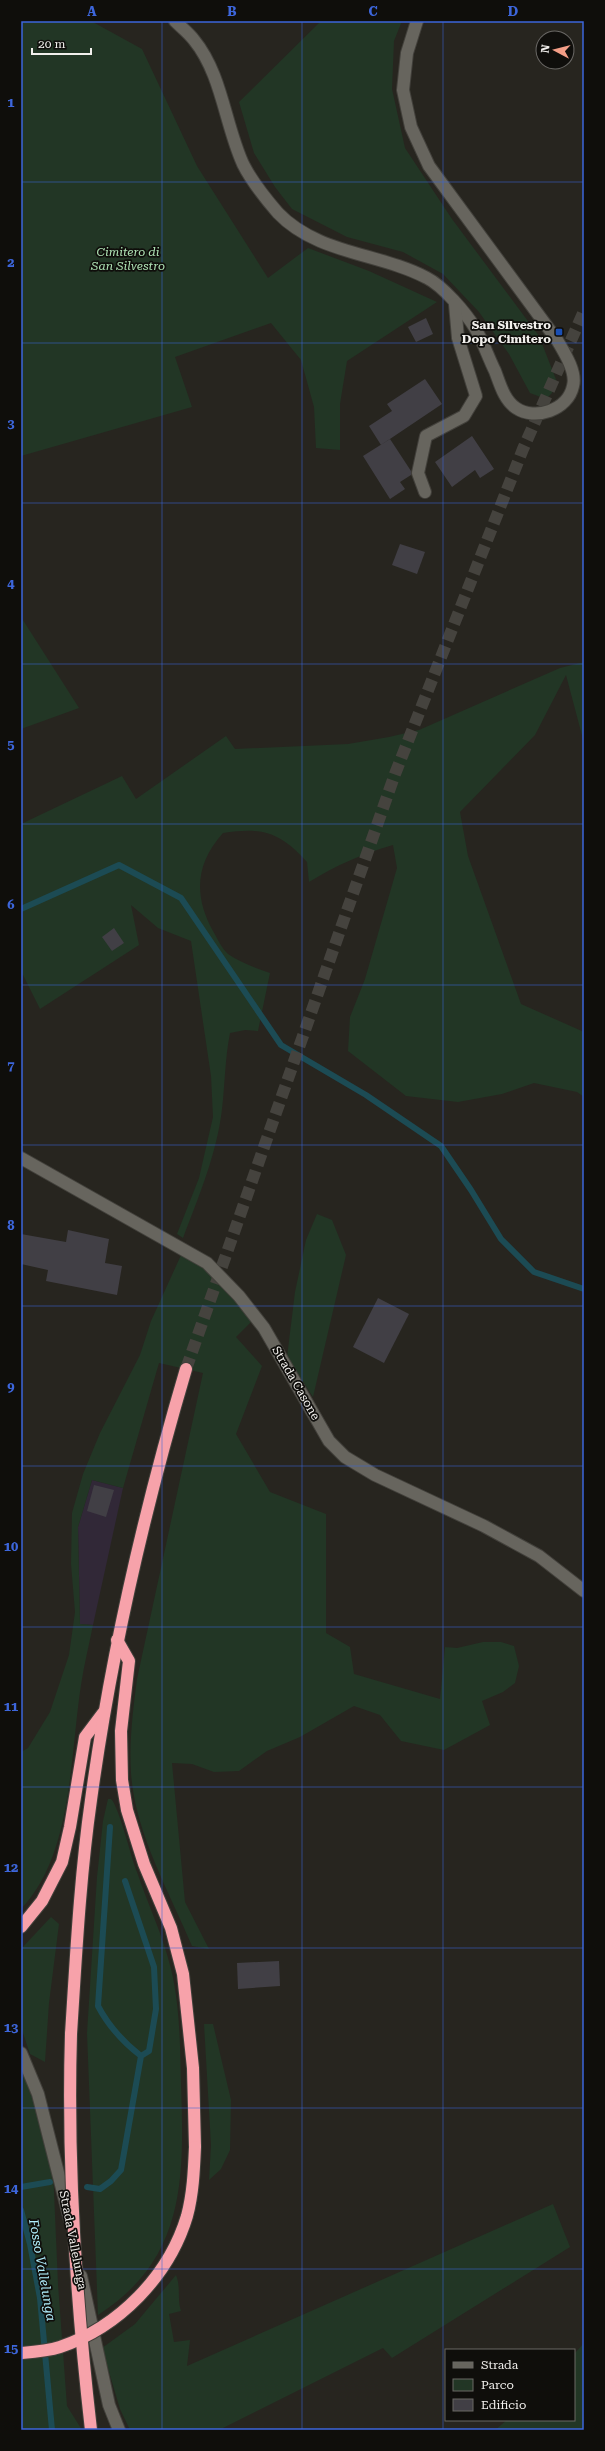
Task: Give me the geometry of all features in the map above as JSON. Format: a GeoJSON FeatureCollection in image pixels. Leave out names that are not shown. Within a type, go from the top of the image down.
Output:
{"type":"FeatureCollection","features":[{"type":"Feature","properties":{"kind":"highway"},"geometry":{"type":"LineString","coordinates":[[91,2430],[84,2364],[73,2215],[70,2086],[71,2034],[81,1887],[104,1710],[117,1640],[145,1510],[186,1369]]}},
{"type":"Feature","properties":{"kind":"highway"},"geometry":{"type":"LineString","coordinates":[[21,2353],[59,2348],[77,2340],[110,2321],[141,2296],[176,2245],[186,2217],[192,2193],[195,2147],[193,2068],[183,1974],[171,1928],[144,1864],[127,1810],[122,1780],[121,1731],[129,1661],[117,1640]]}},
{"type":"Feature","properties":{"kind":"highway"},"geometry":{"type":"LineString","coordinates":[[21,1927],[42,1901],[62,1862],[70,1827],[85,1737],[104,1710]]}},
{"type":"Feature","properties":{"kind":"street"},"geometry":{"type":"LineString","coordinates":[[175,21],[194,40],[205,57],[243,164],[259,190],[279,214],[318,239],[338,248],[412,270],[430,279],[443,289],[475,328],[506,398],[516,408],[530,414],[542,414],[551,411],[565,400],[573,386],[571,367],[559,343],[429,166],[411,127],[403,90],[407,53],[416,21]]}},
{"type":"Feature","properties":{"kind":"street"},"geometry":{"type":"LineString","coordinates":[[425,492],[418,472],[426,436],[464,416],[476,396],[458,338],[455,304]]}},
{"type":"Feature","properties":{"kind":"street","name":"Strada Casone"},"geometry":{"type":"LineString","coordinates":[[21,1158],[207,1263],[239,1296],[264,1328],[329,1441],[345,1457],[375,1475],[484,1526],[539,1556],[584,1591]]}},
{"type":"Feature","properties":{"kind":"street","name":"Strada Vallelunga"},"geometry":{"type":"LineString","coordinates":[[21,2053],[38,2094],[65,2194],[109,2405],[119,2430]]}},
{"type":"Feature","properties":{"kind":"shaded area"},"geometry":{"type":"Polygon","coordinates":[[[92,1480],[123,1488],[93,1625],[80,1624],[78,1527],[92,1480]]]}},
{"type":"Feature","properties":{"kind":"green space","name":"Cimitero di San Silvestro"},"geometry":{"type":"Polygon","coordinates":[[[21,21],[91,21],[142,49],[197,166],[268,278],[308,248],[369,271],[437,302],[347,361],[340,404],[340,450],[316,448],[314,407],[301,360],[271,323],[175,357],[192,407],[21,456],[21,21]]]}},
{"type":"Feature","properties":{"kind":"green space"},"geometry":{"type":"Polygon","coordinates":[[[321,21],[402,21],[394,41],[392,89],[405,148],[452,219],[539,336],[557,382],[552,393],[546,399],[530,393],[509,354],[479,312],[443,274],[403,252],[347,237],[292,209],[275,187],[254,153],[239,102],[321,21]]]}},
{"type":"Feature","properties":{"kind":"green space"},"geometry":{"type":"Polygon","coordinates":[[[21,617],[79,708],[21,729],[21,617]]]}},
{"type":"Feature","properties":{"kind":"green space"},"geometry":{"type":"Polygon","coordinates":[[[584,662],[584,743],[566,675],[535,735],[460,812],[468,856],[521,1004],[584,1032],[584,1097],[577,1092],[534,1083],[502,1094],[458,1102],[406,1096],[348,1051],[350,1017],[365,979],[397,868],[393,845],[350,860],[309,882],[307,862],[288,844],[279,838],[270,834],[249,831],[223,833],[207,856],[203,868],[200,880],[202,905],[213,931],[228,954],[243,963],[270,973],[258,1031],[245,1030],[230,1033],[220,1125],[212,1158],[183,1238],[177,1234],[199,1178],[213,1117],[211,1076],[191,941],[158,928],[131,905],[139,945],[40,1009],[21,971],[21,824],[122,776],[136,799],[226,736],[235,749],[348,744],[389,737],[419,730],[560,668],[584,662]]]}},
{"type":"Feature","properties":{"kind":"green space"},"geometry":{"type":"Polygon","coordinates":[[[317,1214],[332,1220],[346,1255],[313,1397],[287,1357],[295,1292],[306,1240],[317,1214]]]}},
{"type":"Feature","properties":{"kind":"green space"},"geometry":{"type":"Polygon","coordinates":[[[182,1253],[210,1271],[253,1320],[236,1337],[262,1366],[236,1434],[270,1492],[326,1514],[326,1633],[350,1647],[354,1674],[440,1699],[445,1647],[457,1648],[483,1642],[501,1642],[514,1646],[519,1666],[515,1683],[503,1692],[482,1701],[490,1725],[444,1750],[401,1741],[380,1715],[354,1706],[300,1737],[267,1751],[239,1771],[214,1772],[192,1764],[172,1763],[185,1902],[209,1949],[192,1946],[154,1861],[139,1818],[131,1773],[131,1738],[137,1679],[203,1373],[159,1363],[123,1488],[92,1480],[78,1527],[80,1624],[93,1625],[81,1685],[71,1772],[60,1833],[51,1861],[38,1887],[21,1909],[21,1752],[28,1748],[50,1712],[69,1655],[75,1612],[71,1564],[72,1513],[83,1474],[100,1433],[140,1355],[151,1321],[182,1253]]]}},
{"type":"Feature","properties":{"kind":"green space"},"geometry":{"type":"Polygon","coordinates":[[[108,1799],[111,1799],[118,1811],[134,1865],[164,1944],[174,1983],[180,2040],[182,2150],[180,2182],[174,2212],[164,2241],[149,2268],[127,2292],[98,2315],[87,2033],[97,1877],[103,1821],[108,1799]]]}},
{"type":"Feature","properties":{"kind":"green space"},"geometry":{"type":"Polygon","coordinates":[[[51,1917],[59,1924],[49,2003],[45,2062],[30,2054],[21,2027],[21,1949],[51,1917]]]}},
{"type":"Feature","properties":{"kind":"green space"},"geometry":{"type":"Polygon","coordinates":[[[204,2024],[213,2024],[231,2100],[230,2150],[221,2169],[209,2180],[211,2145],[204,2024]]]}},
{"type":"Feature","properties":{"kind":"green space"},"geometry":{"type":"Polygon","coordinates":[[[21,2070],[52,2146],[58,2284],[67,2406],[82,2430],[21,2430],[21,2070]]]}},
{"type":"Feature","properties":{"kind":"green space"},"geometry":{"type":"Polygon","coordinates":[[[553,2204],[570,2247],[392,2358],[383,2348],[219,2430],[130,2430],[120,2409],[102,2348],[135,2324],[176,2275],[181,2311],[169,2314],[174,2342],[190,2340],[187,2366],[553,2204]]]}},
{"type":"Feature","properties":{"kind":"green space"},"geometry":{"type":"Polygon","coordinates":[[[584,2343],[584,2430],[495,2430],[506,2421],[575,2421],[575,2353],[584,2343]]]}},
{"type":"Feature","properties":{"kind":"building"},"geometry":{"type":"Polygon","coordinates":[[[426,318],[433,334],[416,342],[408,327],[426,318]]]}},
{"type":"Feature","properties":{"kind":"building"},"geometry":{"type":"Polygon","coordinates":[[[425,379],[442,404],[381,445],[369,426],[392,411],[387,404],[425,379]]]}},
{"type":"Feature","properties":{"kind":"building"},"geometry":{"type":"Polygon","coordinates":[[[472,436],[494,469],[480,478],[475,470],[452,487],[435,462],[472,436]]]}},
{"type":"Feature","properties":{"kind":"building"},"geometry":{"type":"Polygon","coordinates":[[[390,439],[411,471],[411,475],[400,482],[405,489],[390,499],[363,456],[390,439]]]}},
{"type":"Feature","properties":{"kind":"building"},"geometry":{"type":"Polygon","coordinates":[[[400,544],[425,552],[417,574],[392,565],[400,544]]]}},
{"type":"Feature","properties":{"kind":"building"},"geometry":{"type":"Polygon","coordinates":[[[114,928],[124,943],[112,951],[102,937],[114,928]]]}},
{"type":"Feature","properties":{"kind":"building"},"geometry":{"type":"Polygon","coordinates":[[[68,1230],[109,1239],[105,1263],[122,1266],[117,1295],[46,1281],[48,1270],[21,1264],[21,1234],[66,1242],[68,1230]]]}},
{"type":"Feature","properties":{"kind":"building"},"geometry":{"type":"Polygon","coordinates":[[[378,1298],[409,1314],[384,1363],[353,1347],[378,1298]]]}},
{"type":"Feature","properties":{"kind":"building"},"geometry":{"type":"Polygon","coordinates":[[[94,1485],[114,1490],[106,1517],[87,1511],[94,1485]]]}},
{"type":"Feature","properties":{"kind":"building"},"geometry":{"type":"Polygon","coordinates":[[[279,1961],[280,1986],[238,1989],[237,1963],[279,1961]]]}},
{"type":"Feature","properties":{"kind":"waterway"},"geometry":{"type":"LineString","coordinates":[[21,909],[119,865],[181,898],[281,1045],[366,1095],[441,1146],[471,1190],[501,1239],[534,1272],[584,1289]]}},
{"type":"Feature","properties":{"kind":"waterway"},"geometry":{"type":"LineString","coordinates":[[110,1827],[98,2006],[117,2034],[141,2056]]}},
{"type":"Feature","properties":{"kind":"waterway"},"geometry":{"type":"LineString","coordinates":[[87,2187],[100,2189],[111,2181],[121,2170],[141,2056],[149,2051],[156,2009],[154,1967],[125,1881]]}},
{"type":"Feature","properties":{"kind":"waterway"},"geometry":{"type":"LineString","coordinates":[[21,2187],[50,2182]]}},
{"type":"Feature","properties":{"kind":"waterway","name":"Fosso Vallelunga"},"geometry":{"type":"LineString","coordinates":[[21,2210],[30,2244],[40,2298],[52,2430]]}},
{"type":"Feature","properties":{"kind":"tunnel"},"geometry":{"type":"LineString","coordinates":[[186,1369],[395,774],[523,449],[584,311]]}},
{"type":"Feature","properties":{"kind":"place","name":"San Silvestro Dopo Cimitero"},"geometry":{"type":"Point","coordinates":[559,332]}}]}
